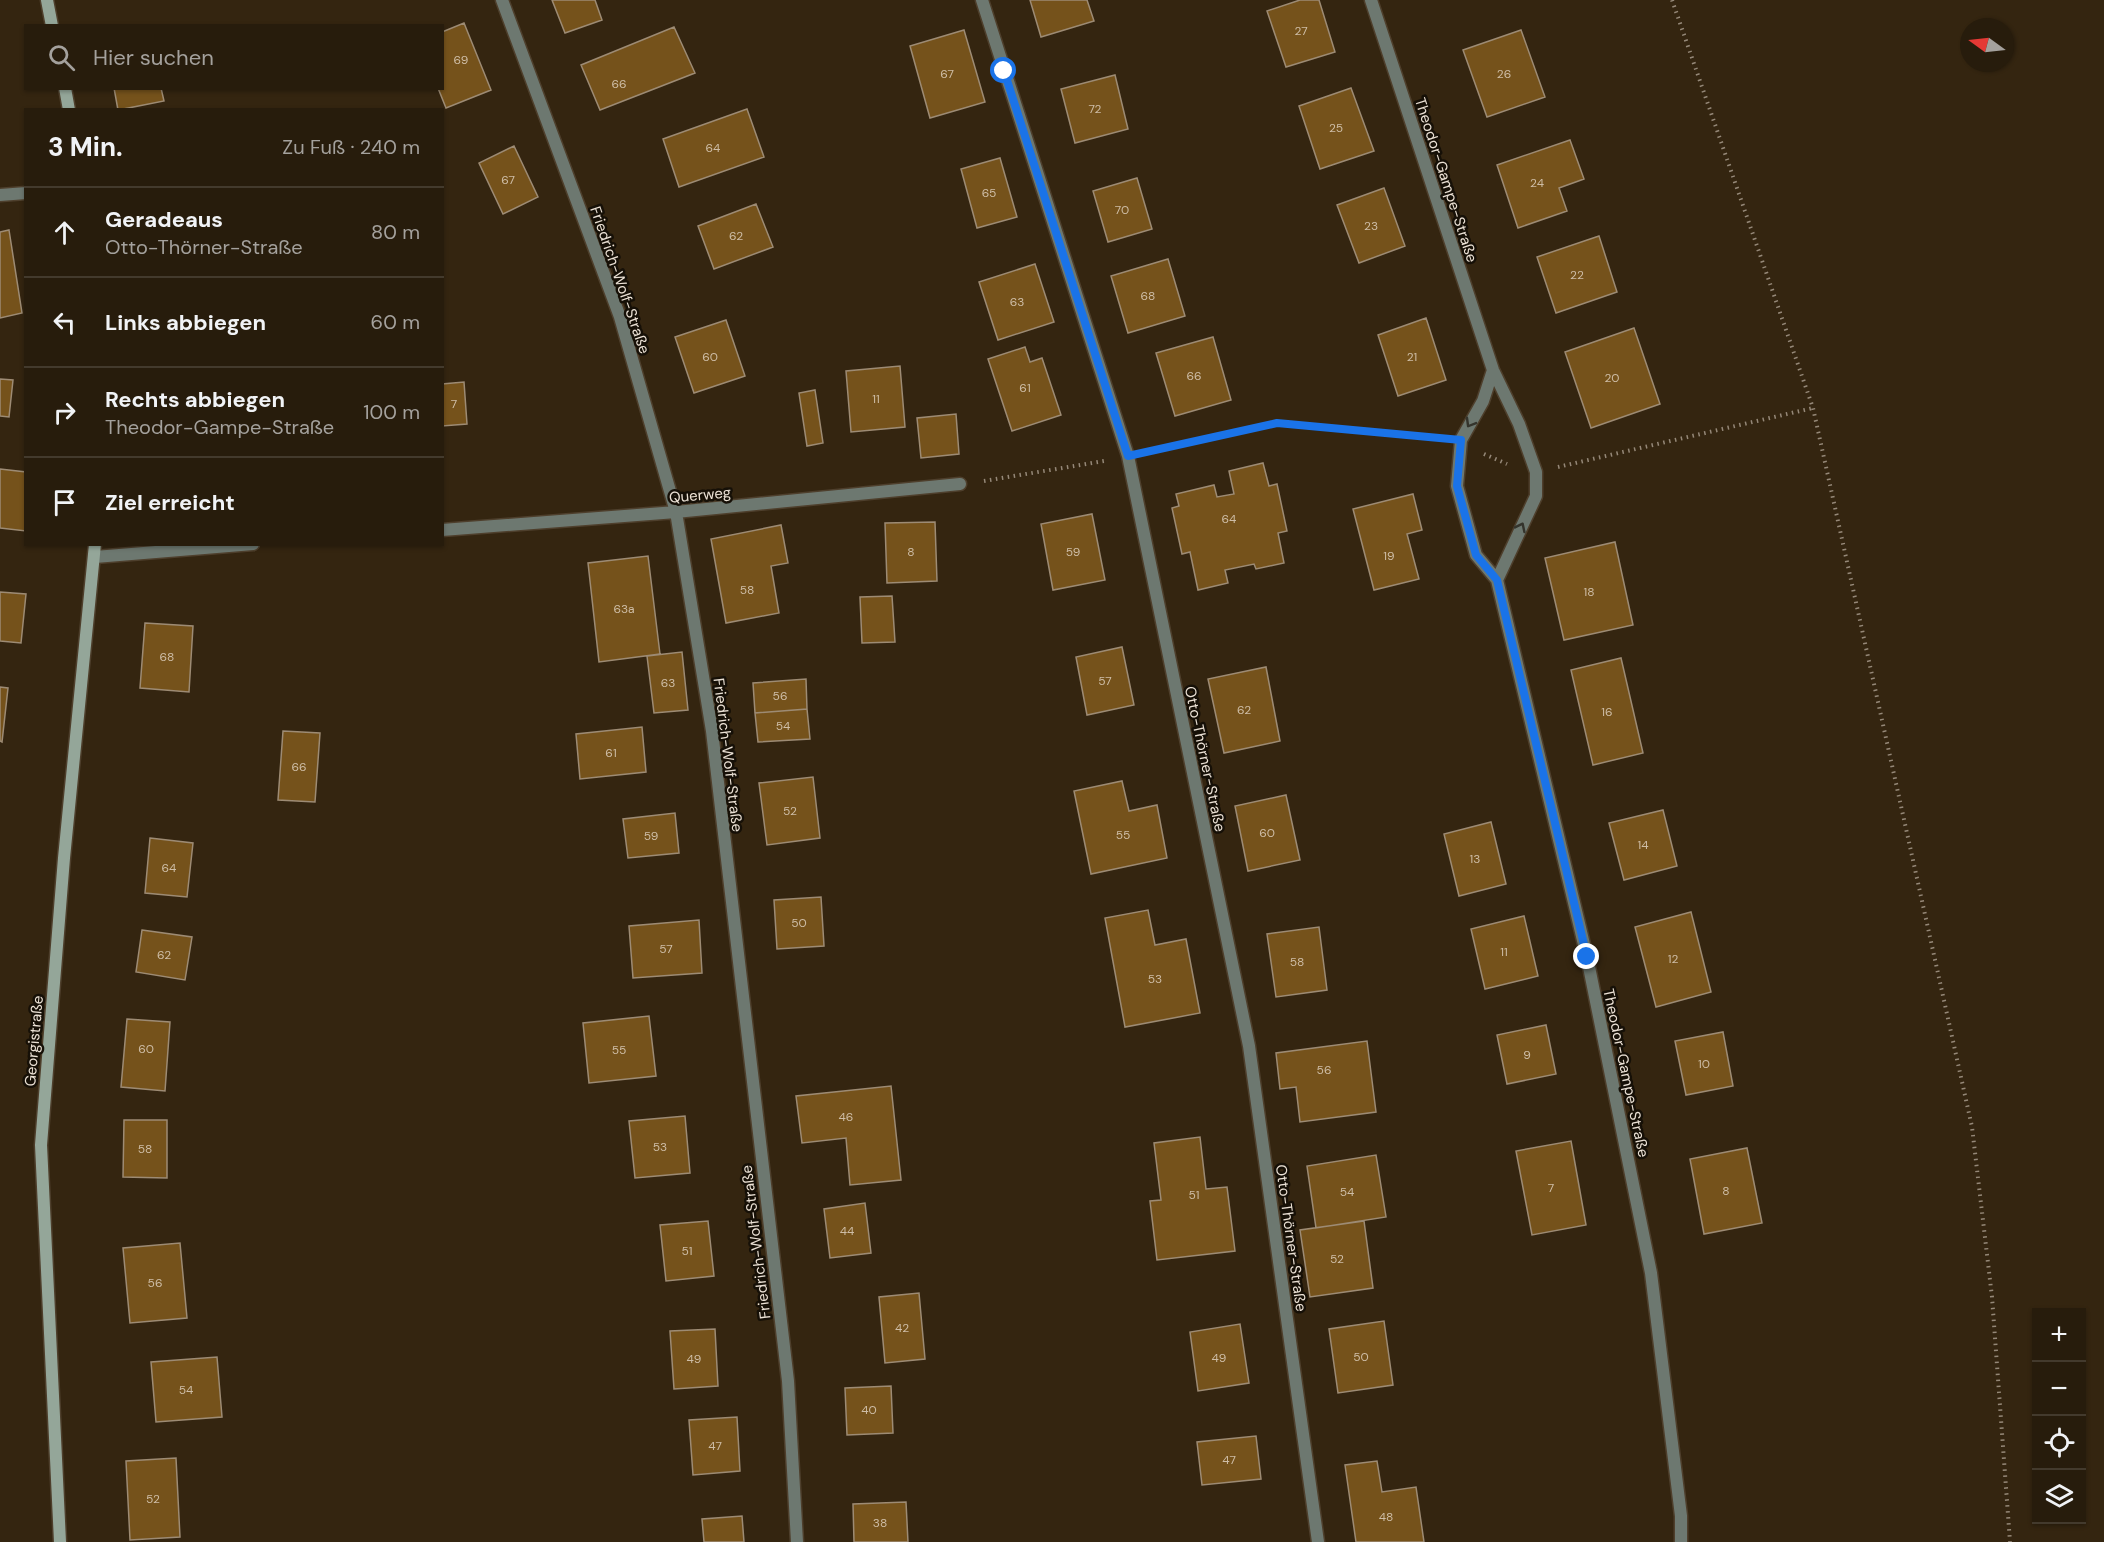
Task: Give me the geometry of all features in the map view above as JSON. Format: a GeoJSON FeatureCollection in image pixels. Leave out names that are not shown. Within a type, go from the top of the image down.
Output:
{"type":"FeatureCollection","features":[{"type":"Feature","properties":{"kind":"street"},"geometry":{"type":"LineString","coordinates":[[47,0],[52,24]]}},
{"type":"Feature","properties":{"kind":"street","name":"Friedrich-Wolf-Straße"},"geometry":{"type":"LineString","coordinates":[[502,0],[620,317],[676,512],[712,731],[788,1381],[797,1542]]}},
{"type":"Feature","properties":{"kind":"street","name":"Otto-Thörner-Straße"},"geometry":{"type":"LineString","coordinates":[[982,0],[1128,456],[1249,1046],[1318,1542]]}},
{"type":"Feature","properties":{"kind":"street","name":"Theodor-Gampe-Straße"},"geometry":{"type":"LineString","coordinates":[[1371,0],[1493,370],[1519,424],[1536,472],[1536,496],[1497,580]]}},
{"type":"Feature","properties":{"kind":"street"},"geometry":{"type":"LineString","coordinates":[[65,90],[69,108]]}},
{"type":"Feature","properties":{"kind":"street"},"geometry":{"type":"LineString","coordinates":[[0,195],[24,193]]}},
{"type":"Feature","properties":{"kind":"street","name":"Theodor-Gampe-Straße"},"geometry":{"type":"LineString","coordinates":[[1493,370],[1483,401],[1461,440],[1457,486],[1476,555],[1497,580],[1587,957],[1651,1273],[1681,1516],[1681,1542]]}},
{"type":"Feature","properties":{"kind":"street","name":"Querweg"},"geometry":{"type":"LineString","coordinates":[[444,530],[676,512],[960,484]]}},
{"type":"Feature","properties":{"kind":"street"},"geometry":{"type":"LineString","coordinates":[[95,551],[208,546]]}},
{"type":"Feature","properties":{"kind":"street","name":"Georgistraße"},"geometry":{"type":"LineString","coordinates":[[60,1542],[41,1145],[64,858],[95,551]]}},
{"type":"Feature","properties":{"kind":"path"},"geometry":{"type":"LineString","coordinates":[[1672,0],[1813,408],[1972,1127],[1992,1297],[2010,1542]]}},
{"type":"Feature","properties":{"kind":"path"},"geometry":{"type":"LineString","coordinates":[[982,481],[1128,456],[1277,423],[1461,440],[1495,460],[1536,472],[1813,408]]}},
{"type":"Feature","properties":{"kind":"building"},"geometry":{"type":"Polygon","coordinates":[[[552,0],[595,0],[602,20],[565,33],[552,0]]]}},
{"type":"Feature","properties":{"kind":"building"},"geometry":{"type":"Polygon","coordinates":[[[1030,0],[1087,0],[1094,21],[1041,37],[1030,0]]]}},
{"type":"Feature","properties":{"kind":"building"},"geometry":{"type":"Polygon","coordinates":[[[1300,0],[1319,0],[1335,52],[1286,67],[1267,11],[1300,0]]]}},
{"type":"Feature","properties":{"kind":"building"},"geometry":{"type":"Polygon","coordinates":[[[464,23],[491,90],[446,108],[439,90],[444,90],[444,31],[464,23]]]}},
{"type":"Feature","properties":{"kind":"building"},"geometry":{"type":"Polygon","coordinates":[[[674,27],[695,73],[600,110],[581,65],[674,27]]]}},
{"type":"Feature","properties":{"kind":"building"},"geometry":{"type":"Polygon","coordinates":[[[964,30],[985,102],[930,118],[910,46],[964,30]]]}},
{"type":"Feature","properties":{"kind":"building"},"geometry":{"type":"Polygon","coordinates":[[[1521,30],[1545,97],[1487,117],[1463,50],[1521,30]]]}},
{"type":"Feature","properties":{"kind":"building"},"geometry":{"type":"Polygon","coordinates":[[[1115,75],[1128,129],[1075,143],[1061,89],[1115,75]]]}},
{"type":"Feature","properties":{"kind":"building"},"geometry":{"type":"Polygon","coordinates":[[[1351,88],[1374,151],[1320,169],[1299,106],[1351,88]]]}},
{"type":"Feature","properties":{"kind":"building"},"geometry":{"type":"Polygon","coordinates":[[[114,90],[161,90],[164,101],[118,108],[114,90]]]}},
{"type":"Feature","properties":{"kind":"building"},"geometry":{"type":"Polygon","coordinates":[[[747,109],[764,157],[679,187],[663,139],[747,109]]]}},
{"type":"Feature","properties":{"kind":"building"},"geometry":{"type":"Polygon","coordinates":[[[1570,140],[1584,179],[1559,188],[1567,211],[1518,228],[1497,165],[1570,140]]]}},
{"type":"Feature","properties":{"kind":"building"},"geometry":{"type":"Polygon","coordinates":[[[514,146],[538,197],[503,214],[479,163],[514,146]]]}},
{"type":"Feature","properties":{"kind":"building"},"geometry":{"type":"Polygon","coordinates":[[[1000,158],[1017,217],[977,228],[961,169],[1000,158]]]}},
{"type":"Feature","properties":{"kind":"building"},"geometry":{"type":"Polygon","coordinates":[[[1137,178],[1152,229],[1108,242],[1093,191],[1137,178]]]}},
{"type":"Feature","properties":{"kind":"building"},"geometry":{"type":"Polygon","coordinates":[[[1384,188],[1405,246],[1359,263],[1337,205],[1384,188]]]}},
{"type":"Feature","properties":{"kind":"building"},"geometry":{"type":"Polygon","coordinates":[[[756,204],[773,247],[714,269],[698,226],[756,204]]]}},
{"type":"Feature","properties":{"kind":"building"},"geometry":{"type":"Polygon","coordinates":[[[9,230],[22,313],[0,318],[0,232],[9,230]]]}},
{"type":"Feature","properties":{"kind":"building"},"geometry":{"type":"Polygon","coordinates":[[[1599,236],[1617,292],[1556,313],[1537,257],[1599,236]]]}},
{"type":"Feature","properties":{"kind":"building"},"geometry":{"type":"Polygon","coordinates":[[[1168,259],[1185,316],[1128,333],[1111,276],[1168,259]]]}},
{"type":"Feature","properties":{"kind":"building"},"geometry":{"type":"Polygon","coordinates":[[[1035,264],[1054,322],[998,340],[979,282],[1035,264]]]}},
{"type":"Feature","properties":{"kind":"building"},"geometry":{"type":"Polygon","coordinates":[[[1426,318],[1446,380],[1398,396],[1378,335],[1426,318]]]}},
{"type":"Feature","properties":{"kind":"building"},"geometry":{"type":"Polygon","coordinates":[[[726,320],[745,376],[694,393],[675,337],[726,320]]]}},
{"type":"Feature","properties":{"kind":"building"},"geometry":{"type":"Polygon","coordinates":[[[1634,328],[1660,404],[1591,428],[1565,352],[1634,328]]]}},
{"type":"Feature","properties":{"kind":"building"},"geometry":{"type":"Polygon","coordinates":[[[1213,337],[1231,400],[1175,416],[1156,353],[1213,337]]]}},
{"type":"Feature","properties":{"kind":"building"},"geometry":{"type":"Polygon","coordinates":[[[1025,347],[1030,362],[1042,358],[1061,415],[1012,431],[988,359],[1025,347]]]}},
{"type":"Feature","properties":{"kind":"building"},"geometry":{"type":"Polygon","coordinates":[[[900,366],[905,427],[851,432],[846,371],[900,366]]]}},
{"type":"Feature","properties":{"kind":"building"},"geometry":{"type":"Polygon","coordinates":[[[0,379],[13,380],[9,417],[0,416],[0,379]]]}},
{"type":"Feature","properties":{"kind":"building"},"geometry":{"type":"Polygon","coordinates":[[[464,382],[467,424],[444,426],[444,384],[464,382]]]}},
{"type":"Feature","properties":{"kind":"building"},"geometry":{"type":"Polygon","coordinates":[[[815,390],[823,443],[807,446],[799,393],[815,390]]]}},
{"type":"Feature","properties":{"kind":"building"},"geometry":{"type":"Polygon","coordinates":[[[956,414],[959,454],[921,458],[917,418],[956,414]]]}},
{"type":"Feature","properties":{"kind":"building"},"geometry":{"type":"Polygon","coordinates":[[[1263,463],[1269,486],[1277,484],[1287,531],[1278,533],[1284,563],[1256,569],[1254,564],[1225,570],[1228,583],[1198,590],[1190,552],[1182,554],[1172,508],[1179,506],[1176,494],[1214,485],[1217,497],[1234,494],[1229,471],[1263,463]]]}},
{"type":"Feature","properties":{"kind":"building"},"geometry":{"type":"Polygon","coordinates":[[[0,469],[24,472],[24,531],[0,528],[0,469]]]}},
{"type":"Feature","properties":{"kind":"building"},"geometry":{"type":"Polygon","coordinates":[[[1413,494],[1422,530],[1407,534],[1419,579],[1374,590],[1353,509],[1413,494]]]}},
{"type":"Feature","properties":{"kind":"building"},"geometry":{"type":"Polygon","coordinates":[[[1092,514],[1105,580],[1053,590],[1041,524],[1092,514]]]}},
{"type":"Feature","properties":{"kind":"building"},"geometry":{"type":"Polygon","coordinates":[[[935,522],[937,581],[887,583],[885,523],[935,522]]]}},
{"type":"Feature","properties":{"kind":"building"},"geometry":{"type":"Polygon","coordinates":[[[781,525],[788,563],[771,566],[779,613],[726,623],[711,539],[781,525]]]}},
{"type":"Feature","properties":{"kind":"building"},"geometry":{"type":"Polygon","coordinates":[[[1615,542],[1633,625],[1564,640],[1545,558],[1615,542]]]}},
{"type":"Feature","properties":{"kind":"building"},"geometry":{"type":"Polygon","coordinates":[[[648,556],[660,654],[599,662],[588,563],[648,556]]]}},
{"type":"Feature","properties":{"kind":"building"},"geometry":{"type":"Polygon","coordinates":[[[0,592],[26,594],[21,643],[0,641],[0,592]]]}},
{"type":"Feature","properties":{"kind":"building"},"geometry":{"type":"Polygon","coordinates":[[[892,596],[895,642],[862,643],[860,597],[892,596]]]}},
{"type":"Feature","properties":{"kind":"building"},"geometry":{"type":"Polygon","coordinates":[[[145,623],[193,626],[189,692],[140,688],[145,623]]]}},
{"type":"Feature","properties":{"kind":"building"},"geometry":{"type":"Polygon","coordinates":[[[1122,647],[1134,705],[1087,715],[1076,657],[1122,647]]]}},
{"type":"Feature","properties":{"kind":"building"},"geometry":{"type":"Polygon","coordinates":[[[682,652],[688,710],[654,713],[647,656],[682,652]]]}},
{"type":"Feature","properties":{"kind":"building"},"geometry":{"type":"Polygon","coordinates":[[[1621,658],[1643,753],[1593,765],[1571,670],[1621,658]]]}},
{"type":"Feature","properties":{"kind":"building"},"geometry":{"type":"Polygon","coordinates":[[[1266,667],[1280,741],[1224,753],[1208,679],[1266,667]]]}},
{"type":"Feature","properties":{"kind":"building"},"geometry":{"type":"Polygon","coordinates":[[[806,679],[807,709],[755,713],[753,683],[806,679]]]}},
{"type":"Feature","properties":{"kind":"building"},"geometry":{"type":"Polygon","coordinates":[[[0,687],[8,688],[2,742],[0,741],[0,687]]]}},
{"type":"Feature","properties":{"kind":"building"},"geometry":{"type":"Polygon","coordinates":[[[807,709],[810,739],[758,742],[755,713],[807,709]]]}},
{"type":"Feature","properties":{"kind":"building"},"geometry":{"type":"Polygon","coordinates":[[[642,727],[646,772],[580,779],[576,734],[642,727]]]}},
{"type":"Feature","properties":{"kind":"building"},"geometry":{"type":"Polygon","coordinates":[[[283,731],[320,733],[315,802],[278,800],[283,731]]]}},
{"type":"Feature","properties":{"kind":"building"},"geometry":{"type":"Polygon","coordinates":[[[813,777],[820,838],[767,845],[759,783],[813,777]]]}},
{"type":"Feature","properties":{"kind":"building"},"geometry":{"type":"Polygon","coordinates":[[[1122,781],[1129,811],[1157,805],[1167,858],[1091,874],[1074,791],[1122,781]]]}},
{"type":"Feature","properties":{"kind":"building"},"geometry":{"type":"Polygon","coordinates":[[[1286,795],[1300,860],[1248,871],[1235,806],[1286,795]]]}},
{"type":"Feature","properties":{"kind":"building"},"geometry":{"type":"Polygon","coordinates":[[[1663,810],[1677,866],[1624,880],[1609,823],[1663,810]]]}},
{"type":"Feature","properties":{"kind":"building"},"geometry":{"type":"Polygon","coordinates":[[[675,813],[679,853],[628,858],[623,819],[675,813]]]}},
{"type":"Feature","properties":{"kind":"building"},"geometry":{"type":"Polygon","coordinates":[[[1491,822],[1506,884],[1459,896],[1444,834],[1491,822]]]}},
{"type":"Feature","properties":{"kind":"building"},"geometry":{"type":"Polygon","coordinates":[[[150,838],[193,843],[187,897],[145,893],[150,838]]]}},
{"type":"Feature","properties":{"kind":"building"},"geometry":{"type":"Polygon","coordinates":[[[821,897],[824,946],[777,949],[774,900],[821,897]]]}},
{"type":"Feature","properties":{"kind":"building"},"geometry":{"type":"Polygon","coordinates":[[[1148,910],[1155,945],[1186,939],[1200,1013],[1125,1027],[1105,918],[1148,910]]]}},
{"type":"Feature","properties":{"kind":"building"},"geometry":{"type":"Polygon","coordinates":[[[1691,912],[1711,992],[1656,1007],[1635,927],[1691,912]]]}},
{"type":"Feature","properties":{"kind":"building"},"geometry":{"type":"Polygon","coordinates":[[[1524,916],[1538,976],[1485,989],[1471,929],[1524,916]]]}},
{"type":"Feature","properties":{"kind":"building"},"geometry":{"type":"Polygon","coordinates":[[[699,920],[702,973],[633,978],[629,926],[699,920]]]}},
{"type":"Feature","properties":{"kind":"building"},"geometry":{"type":"Polygon","coordinates":[[[1319,927],[1327,990],[1276,997],[1267,934],[1319,927]]]}},
{"type":"Feature","properties":{"kind":"building"},"geometry":{"type":"Polygon","coordinates":[[[142,930],[192,937],[185,980],[136,972],[142,930]]]}},
{"type":"Feature","properties":{"kind":"building"},"geometry":{"type":"Polygon","coordinates":[[[649,1016],[656,1076],[589,1083],[583,1023],[649,1016]]]}},
{"type":"Feature","properties":{"kind":"building"},"geometry":{"type":"Polygon","coordinates":[[[127,1019],[170,1022],[165,1091],[121,1087],[127,1019]]]}},
{"type":"Feature","properties":{"kind":"building"},"geometry":{"type":"Polygon","coordinates":[[[1546,1025],[1556,1074],[1507,1084],[1497,1035],[1546,1025]]]}},
{"type":"Feature","properties":{"kind":"building"},"geometry":{"type":"Polygon","coordinates":[[[1723,1032],[1733,1086],[1686,1095],[1675,1041],[1723,1032]]]}},
{"type":"Feature","properties":{"kind":"building"},"geometry":{"type":"Polygon","coordinates":[[[1367,1041],[1376,1112],[1300,1122],[1296,1087],[1280,1089],[1276,1053],[1367,1041]]]}},
{"type":"Feature","properties":{"kind":"building"},"geometry":{"type":"Polygon","coordinates":[[[891,1086],[901,1180],[850,1185],[846,1138],[802,1143],[796,1096],[891,1086]]]}},
{"type":"Feature","properties":{"kind":"building"},"geometry":{"type":"Polygon","coordinates":[[[685,1116],[690,1173],[635,1178],[629,1121],[685,1116]]]}},
{"type":"Feature","properties":{"kind":"building"},"geometry":{"type":"Polygon","coordinates":[[[124,1120],[167,1120],[167,1178],[123,1177],[124,1120]]]}},
{"type":"Feature","properties":{"kind":"building"},"geometry":{"type":"Polygon","coordinates":[[[1200,1137],[1206,1189],[1227,1187],[1235,1251],[1157,1260],[1150,1201],[1161,1200],[1154,1143],[1200,1137]]]}},
{"type":"Feature","properties":{"kind":"building"},"geometry":{"type":"Polygon","coordinates":[[[1571,1141],[1586,1225],[1532,1235],[1516,1151],[1571,1141]]]}},
{"type":"Feature","properties":{"kind":"building"},"geometry":{"type":"Polygon","coordinates":[[[1747,1148],[1762,1223],[1704,1234],[1690,1159],[1747,1148]]]}},
{"type":"Feature","properties":{"kind":"building"},"geometry":{"type":"Polygon","coordinates":[[[1376,1155],[1386,1217],[1316,1228],[1307,1166],[1376,1155]]]}},
{"type":"Feature","properties":{"kind":"building"},"geometry":{"type":"Polygon","coordinates":[[[865,1203],[871,1253],[830,1258],[824,1209],[865,1203]]]}},
{"type":"Feature","properties":{"kind":"building"},"geometry":{"type":"Polygon","coordinates":[[[708,1221],[714,1276],[666,1281],[660,1225],[708,1221]]]}},
{"type":"Feature","properties":{"kind":"building"},"geometry":{"type":"Polygon","coordinates":[[[1364,1221],[1373,1288],[1310,1297],[1300,1230],[1364,1221]]]}},
{"type":"Feature","properties":{"kind":"building"},"geometry":{"type":"Polygon","coordinates":[[[180,1243],[187,1318],[130,1323],[123,1248],[180,1243]]]}},
{"type":"Feature","properties":{"kind":"building"},"geometry":{"type":"Polygon","coordinates":[[[919,1293],[925,1359],[885,1363],[879,1297],[919,1293]]]}},
{"type":"Feature","properties":{"kind":"building"},"geometry":{"type":"Polygon","coordinates":[[[1384,1321],[1393,1385],[1338,1393],[1329,1329],[1384,1321]]]}},
{"type":"Feature","properties":{"kind":"building"},"geometry":{"type":"Polygon","coordinates":[[[1240,1324],[1249,1383],[1198,1391],[1190,1332],[1240,1324]]]}},
{"type":"Feature","properties":{"kind":"building"},"geometry":{"type":"Polygon","coordinates":[[[715,1329],[718,1386],[674,1389],[670,1331],[715,1329]]]}},
{"type":"Feature","properties":{"kind":"building"},"geometry":{"type":"Polygon","coordinates":[[[217,1357],[222,1417],[156,1422],[151,1362],[217,1357]]]}},
{"type":"Feature","properties":{"kind":"building"},"geometry":{"type":"Polygon","coordinates":[[[891,1386],[893,1433],[847,1435],[845,1388],[891,1386]]]}},
{"type":"Feature","properties":{"kind":"building"},"geometry":{"type":"Polygon","coordinates":[[[737,1417],[740,1471],[693,1475],[689,1420],[737,1417]]]}},
{"type":"Feature","properties":{"kind":"building"},"geometry":{"type":"Polygon","coordinates":[[[1256,1436],[1261,1479],[1202,1485],[1197,1442],[1256,1436]]]}},
{"type":"Feature","properties":{"kind":"building"},"geometry":{"type":"Polygon","coordinates":[[[176,1458],[180,1537],[130,1540],[126,1461],[176,1458]]]}},
{"type":"Feature","properties":{"kind":"building"},"geometry":{"type":"Polygon","coordinates":[[[1377,1461],[1382,1492],[1416,1487],[1424,1542],[1356,1542],[1345,1465],[1377,1461]]]}},
{"type":"Feature","properties":{"kind":"building"},"geometry":{"type":"Polygon","coordinates":[[[906,1502],[908,1542],[854,1542],[853,1504],[906,1502]]]}},
{"type":"Feature","properties":{"kind":"building"},"geometry":{"type":"Polygon","coordinates":[[[742,1516],[744,1542],[704,1542],[702,1519],[742,1516]]]}},
{"type":"Feature","properties":{"kind":"route"},"geometry":{"type":"LineString","coordinates":[[1004,71],[1128,456],[1277,423],[1461,440],[1457,486],[1476,555],[1497,580],[1587,957]]}}]}
